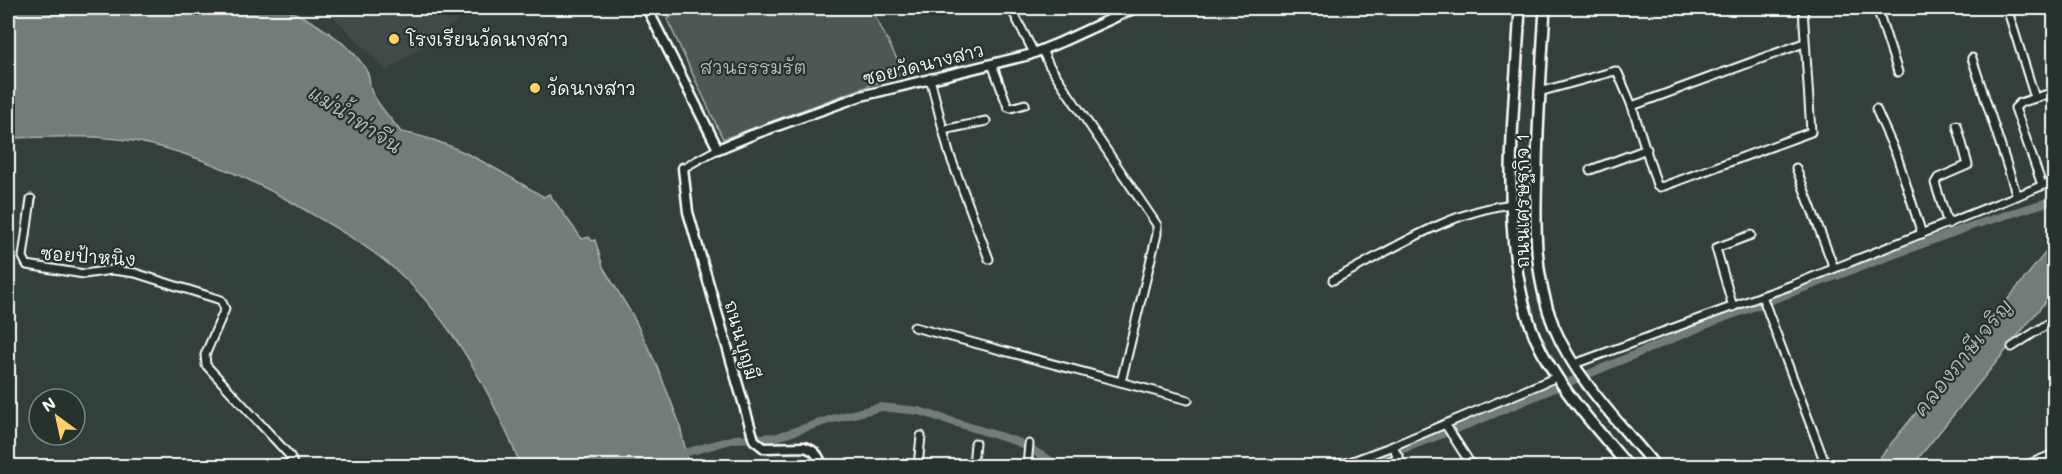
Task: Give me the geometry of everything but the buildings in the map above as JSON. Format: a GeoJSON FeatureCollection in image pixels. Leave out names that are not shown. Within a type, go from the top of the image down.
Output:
{"type":"FeatureCollection","features":[{"type":"Feature","properties":{"kind":"main road","name":"ถนนเศรษฐกิจ 1"},"geometry":{"type":"LineString","coordinates":[[1520,8],[1511,172],[1514,237],[1523,304],[1536,338],[1557,377],[1626,466]]}},
{"type":"Feature","properties":{"kind":"main road","name":"ถนนเศรษฐกิจ 1"},"geometry":{"type":"LineString","coordinates":[[1545,8],[1539,92],[1535,223],[1538,272],[1543,296],[1555,329],[1574,364],[1655,466]]}},
{"type":"Feature","properties":{"kind":"main road"},"geometry":{"type":"LineString","coordinates":[[1586,381],[1661,466]]}},
{"type":"Feature","properties":{"kind":"street"},"geometry":{"type":"LineString","coordinates":[[647,8],[718,149],[683,168]]}},
{"type":"Feature","properties":{"kind":"street"},"geometry":{"type":"LineString","coordinates":[[1011,8],[1156,225],[1156,234],[1120,382]]}},
{"type":"Feature","properties":{"kind":"street","name":"ซอยวัดนางสาว"},"geometry":{"type":"LineString","coordinates":[[718,149],[861,96],[1038,51],[1136,8]]}},
{"type":"Feature","properties":{"kind":"street"},"geometry":{"type":"LineString","coordinates":[[1539,92],[1615,72],[1620,76],[1632,106],[1657,185],[1660,187],[1811,132],[1803,8]]}},
{"type":"Feature","properties":{"kind":"street"},"geometry":{"type":"LineString","coordinates":[[1877,8],[1898,72]]}},
{"type":"Feature","properties":{"kind":"street"},"geometry":{"type":"LineString","coordinates":[[2007,8],[2035,98]]}},
{"type":"Feature","properties":{"kind":"street"},"geometry":{"type":"LineString","coordinates":[[1632,106],[1804,43]]}},
{"type":"Feature","properties":{"kind":"street"},"geometry":{"type":"LineString","coordinates":[[1972,57],[2016,196]]}},
{"type":"Feature","properties":{"kind":"street"},"geometry":{"type":"LineString","coordinates":[[992,64],[1008,107],[1025,104]]}},
{"type":"Feature","properties":{"kind":"street"},"geometry":{"type":"LineString","coordinates":[[930,78],[948,153],[989,259]]}},
{"type":"Feature","properties":{"kind":"street"},"geometry":{"type":"LineString","coordinates":[[2042,185],[2015,108],[2020,103],[2055,92]]}},
{"type":"Feature","properties":{"kind":"street"},"geometry":{"type":"LineString","coordinates":[[1876,109],[1897,156],[1923,234]]}},
{"type":"Feature","properties":{"kind":"street"},"geometry":{"type":"LineString","coordinates":[[943,130],[986,121]]}},
{"type":"Feature","properties":{"kind":"street"},"geometry":{"type":"LineString","coordinates":[[1948,224],[1935,180],[1968,165],[1957,125]]}},
{"type":"Feature","properties":{"kind":"street"},"geometry":{"type":"LineString","coordinates":[[1590,170],[1647,149]]}},
{"type":"Feature","properties":{"kind":"street","name":"ถนนบุญมี"},"geometry":{"type":"LineString","coordinates":[[683,168],[688,212],[753,437],[764,448],[804,447],[810,449],[816,453],[822,466]]}},
{"type":"Feature","properties":{"kind":"street"},"geometry":{"type":"LineString","coordinates":[[1796,168],[1834,268]]}},
{"type":"Feature","properties":{"kind":"street"},"geometry":{"type":"LineString","coordinates":[[1574,364],[1762,297],[2055,181]]}},
{"type":"Feature","properties":{"kind":"street","name":"ซอยป้าหนิง"},"geometry":{"type":"LineString","coordinates":[[31,199],[23,257],[27,265],[84,274],[112,270],[135,273],[221,300],[225,309],[205,355],[206,365],[290,456],[294,466]]}},
{"type":"Feature","properties":{"kind":"street"},"geometry":{"type":"LineString","coordinates":[[1333,280],[1454,218],[1487,207],[1513,204]]}},
{"type":"Feature","properties":{"kind":"street"},"geometry":{"type":"LineString","coordinates":[[1733,307],[1716,248],[1751,235]]}},
{"type":"Feature","properties":{"kind":"street"},"geometry":{"type":"LineString","coordinates":[[1762,297],[1825,463]]}},
{"type":"Feature","properties":{"kind":"street"},"geometry":{"type":"LineString","coordinates":[[2012,347],[2052,321],[2055,339]]}},
{"type":"Feature","properties":{"kind":"street"},"geometry":{"type":"LineString","coordinates":[[914,327],[1188,400]]}},
{"type":"Feature","properties":{"kind":"street"},"geometry":{"type":"LineString","coordinates":[[1330,466],[1350,462],[1393,446],[1557,377]]}},
{"type":"Feature","properties":{"kind":"street"},"geometry":{"type":"LineString","coordinates":[[1445,424],[1472,466]]}},
{"type":"Feature","properties":{"kind":"street"},"geometry":{"type":"LineString","coordinates":[[918,466],[921,436]]}},
{"type":"Feature","properties":{"kind":"street"},"geometry":{"type":"LineString","coordinates":[[973,466],[975,443]]}},
{"type":"Feature","properties":{"kind":"street"},"geometry":{"type":"LineString","coordinates":[[1027,466],[1029,444]]}},
{"type":"Feature","properties":{"kind":"street"},"geometry":{"type":"LineString","coordinates":[[1393,446],[1402,466]]}},
{"type":"Feature","properties":{"kind":"street"},"geometry":{"type":"LineString","coordinates":[[2024,466],[2055,454]]}},
{"type":"Feature","properties":{"kind":"street"},"geometry":{"type":"LineString","coordinates":[[1379,466],[1399,457]]}},
{"type":"Feature","properties":{"kind":"street"},"geometry":{"type":"LineString","coordinates":[[822,466],[845,466]]}},
{"type":"Feature","properties":{"kind":"shaded area","name":"โรงเรียนวัดนางสาว"},"geometry":{"type":"Polygon","coordinates":[[[325,8],[476,8],[387,71],[325,8]]]}},
{"type":"Feature","properties":{"kind":"green space","name":"สวนธรรมรัต"},"geometry":{"type":"Polygon","coordinates":[[[687,8],[871,8],[904,73],[723,139],[667,19],[687,8]]]}},
{"type":"Feature","properties":{"kind":"water","name":"แม่น้ำท่าจีน"},"geometry":{"type":"Polygon","coordinates":[[[8,8],[283,8],[306,18],[330,34],[361,62],[368,74],[373,95],[401,132],[457,149],[544,197],[549,194],[582,239],[589,237],[592,241],[595,240],[603,267],[633,316],[657,366],[679,422],[689,466],[521,466],[484,387],[437,314],[398,272],[348,235],[239,175],[200,159],[160,147],[107,138],[8,138],[8,8]]]}},
{"type":"Feature","properties":{"kind":"water","name":"คลองภาษีเจริญ"},"geometry":{"type":"Polygon","coordinates":[[[2054,242],[2054,291],[1912,466],[1873,466],[2054,242]]]}},
{"type":"Feature","properties":{"kind":"waterway"},"geometry":{"type":"LineString","coordinates":[[1357,466],[1467,425],[1710,323],[1968,227],[2054,200]]}},
{"type":"Feature","properties":{"kind":"waterway"},"geometry":{"type":"LineString","coordinates":[[677,455],[735,439],[777,437],[829,420],[881,407],[919,411],[1018,442],[1060,466]]}},
{"type":"Feature","properties":{"kind":"place","name":"โรงเรียนวัดนางสาว"},"geometry":{"type":"Point","coordinates":[394,39]}},
{"type":"Feature","properties":{"kind":"place","name":"วัดนางสาว"},"geometry":{"type":"Point","coordinates":[535,88]}}]}
